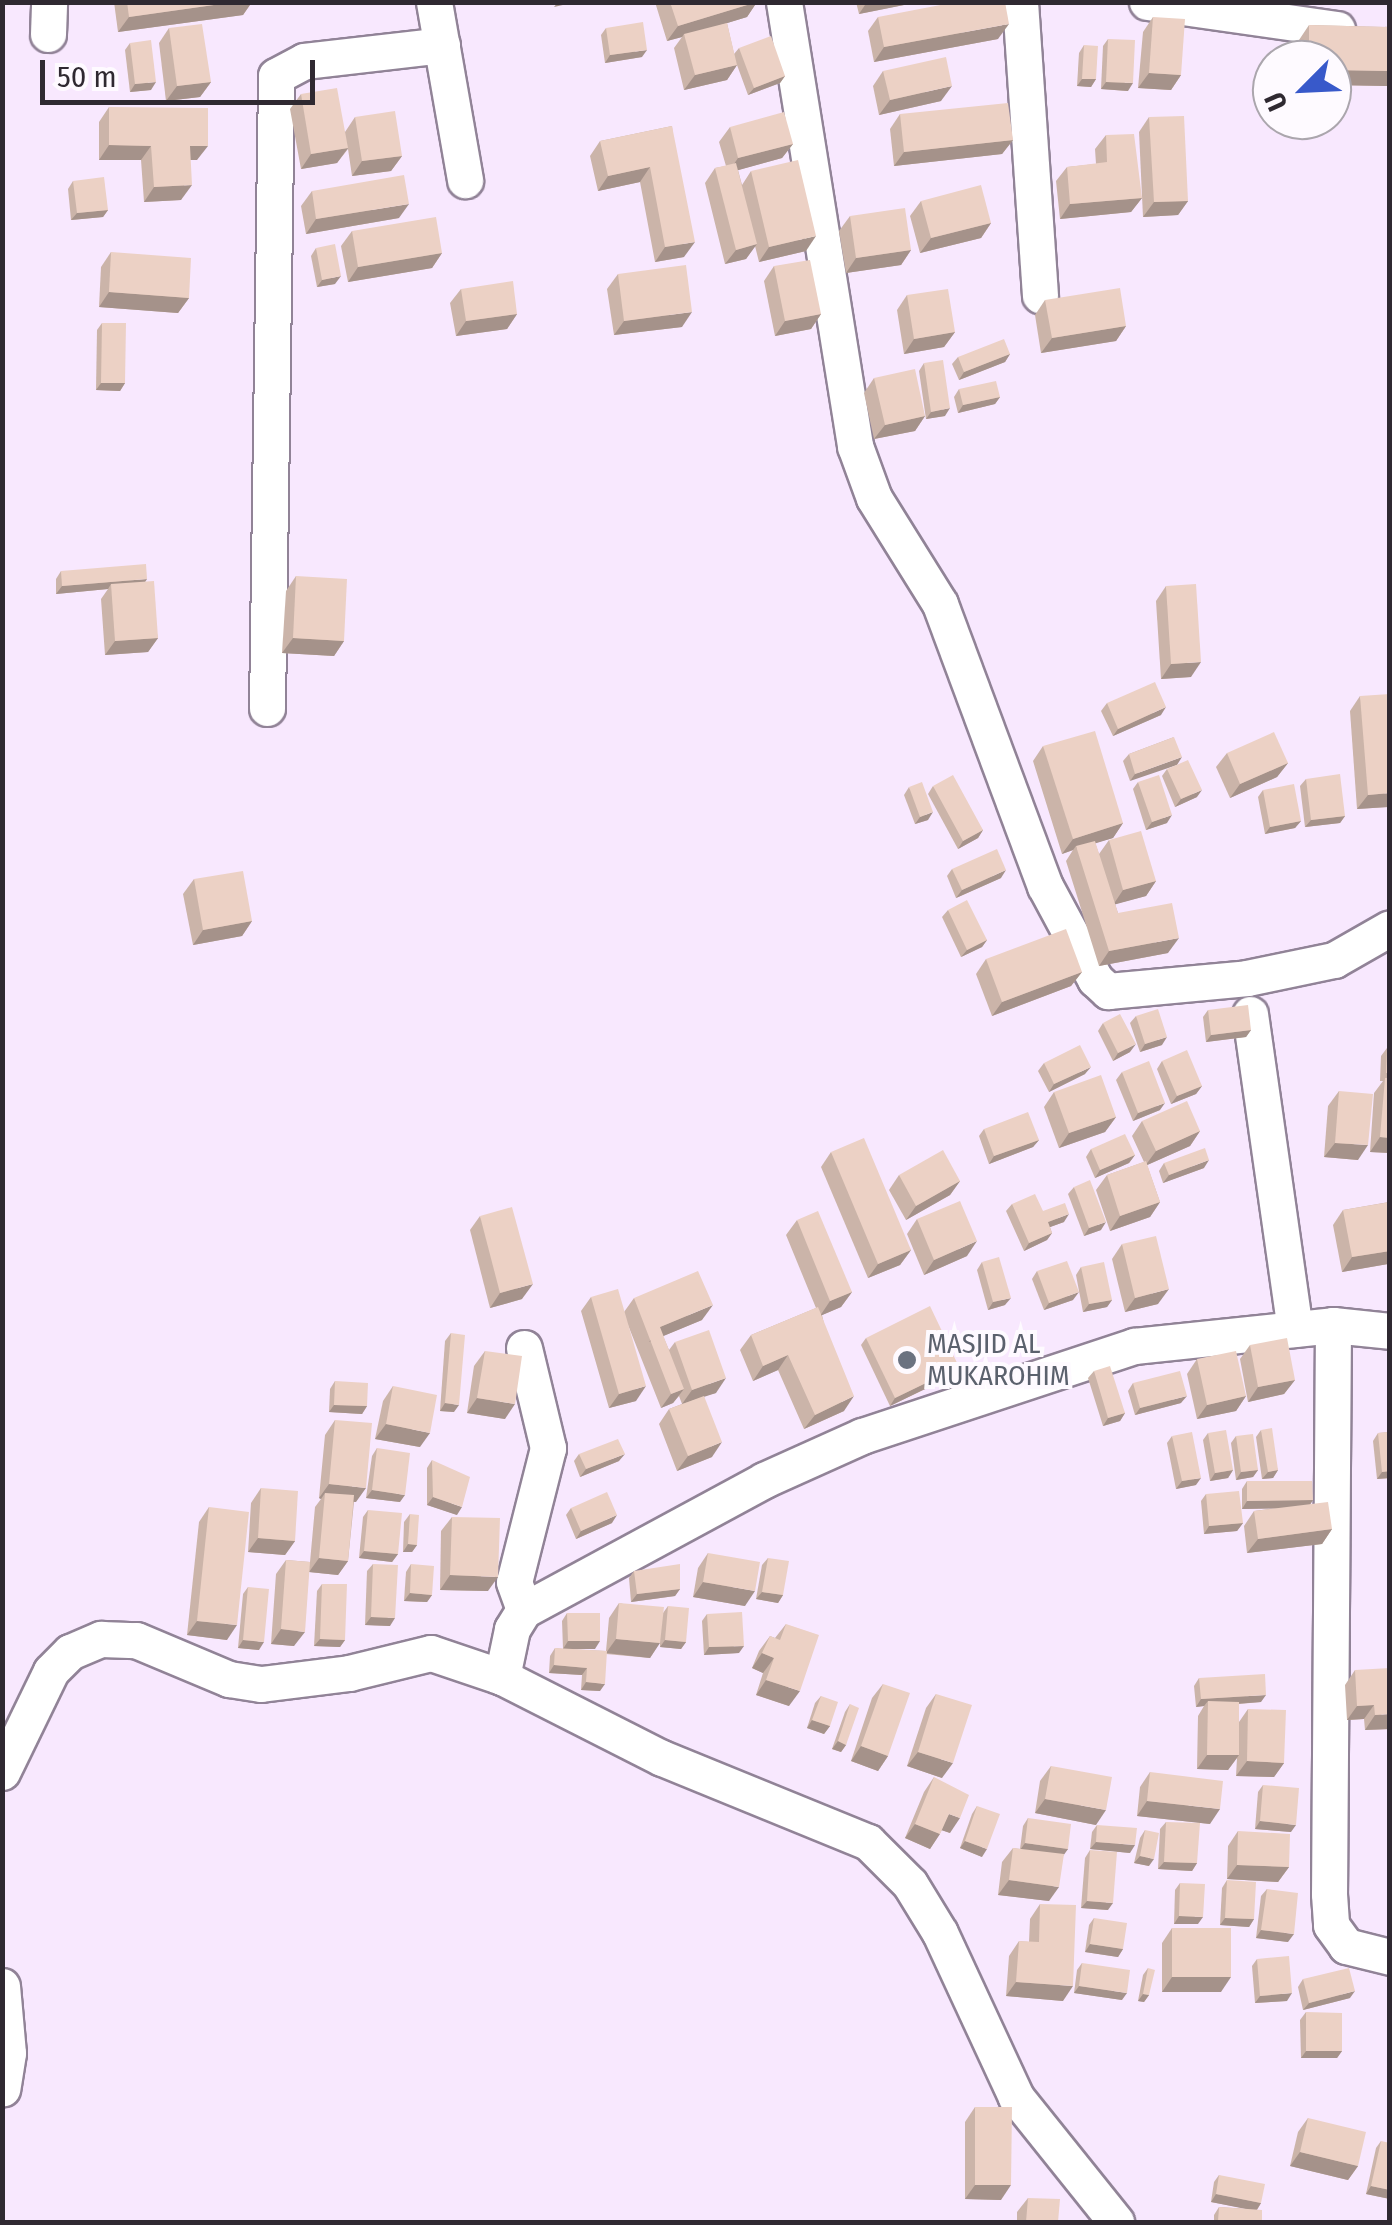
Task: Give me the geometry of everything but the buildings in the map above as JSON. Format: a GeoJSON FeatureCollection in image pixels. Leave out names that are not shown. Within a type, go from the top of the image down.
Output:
{"type":"FeatureCollection","features":[{"type":"Feature","properties":{"kind":"street"},"geometry":{"type":"LineString","coordinates":[[434,2],[465,180]]}},
{"type":"Feature","properties":{"kind":"street"},"geometry":{"type":"LineString","coordinates":[[784,2],[855,446],[874,498],[952,631],[1045,886],[1094,979],[1108,991],[1247,978],[1334,960],[1390,928]]}},
{"type":"Feature","properties":{"kind":"street"},"geometry":{"type":"LineString","coordinates":[[1020,2],[1040,295]]}},
{"type":"Feature","properties":{"kind":"street"},"geometry":{"type":"LineString","coordinates":[[1147,2],[1337,28]]}},
{"type":"Feature","properties":{"kind":"street"},"geometry":{"type":"LineString","coordinates":[[267,708],[270,110],[276,76],[304,62],[442,45]]}},
{"type":"Feature","properties":{"kind":"street"},"geometry":{"type":"LineString","coordinates":[[1250,1014],[1296,1328]]}},
{"type":"Feature","properties":{"kind":"street"},"geometry":{"type":"LineString","coordinates":[[1333,1325],[1328,1894],[1332,1926],[1346,1946],[1390,1957]]}},
{"type":"Feature","properties":{"kind":"street"},"geometry":{"type":"LineString","coordinates":[[502,1677],[512,1629],[524,1610],[764,1480],[862,1436],[1079,1359],[1134,1346],[1333,1325],[1390,1331]]}},
{"type":"Feature","properties":{"kind":"street"},"geometry":{"type":"LineString","coordinates":[[524,1348],[548,1448],[514,1582],[524,1610]]}},
{"type":"Feature","properties":{"kind":"street"},"geometry":{"type":"LineString","coordinates":[[2,1772],[50,1672],[70,1652],[101,1639],[136,1640],[229,1680],[261,1684],[350,1673],[431,1652],[502,1677],[662,1758],[868,1842],[910,1884],[940,1934],[1016,2097],[1116,2222]]}},
{"type":"Feature","properties":{"kind":"street"},"geometry":{"type":"LineString","coordinates":[[2,1986],[8,2053],[2,2090]]}},
{"type":"Feature","properties":{"kind":"place","name":"MASJID AL MUKAROHIM"},"geometry":{"type":"Point","coordinates":[907,1360]}}]}
